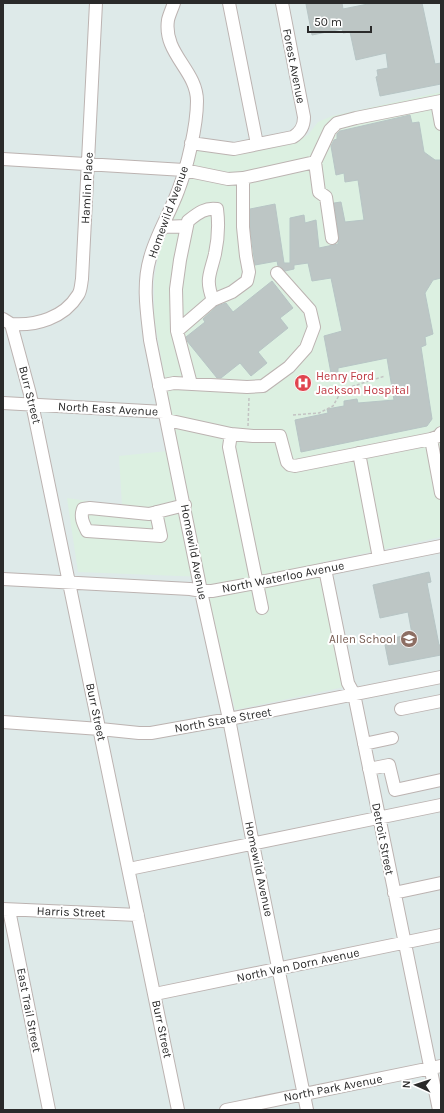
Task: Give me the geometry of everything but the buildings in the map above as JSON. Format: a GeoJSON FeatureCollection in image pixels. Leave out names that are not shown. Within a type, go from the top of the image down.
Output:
{"type":"FeatureCollection","features":[{"type":"Feature","properties":{"kind":"street","name":"Hamlin Place"},"geometry":{"type":"LineString","coordinates":[[7,322],[24,325],[35,323],[59,314],[79,294],[82,280],[96,3]]}},
{"type":"Feature","properties":{"kind":"street","name":"Homewild Avenue"},"geometry":{"type":"LineString","coordinates":[[174,3],[168,20],[168,35],[172,50],[184,67],[194,86],[197,100],[196,117],[191,143],[178,190],[150,258],[146,278],[146,302],[150,340],[230,719],[253,844],[280,969],[307,1110]]}},
{"type":"Feature","properties":{"kind":"street"},"geometry":{"type":"LineString","coordinates":[[191,143],[234,149],[257,144],[228,3]]}},
{"type":"Feature","properties":{"kind":"street","name":"Forest Avenue"},"geometry":{"type":"LineString","coordinates":[[257,144],[293,137],[302,129],[304,124],[304,117],[282,3]]}},
{"type":"Feature","properties":{"kind":"street"},"geometry":{"type":"LineString","coordinates":[[332,238],[326,197],[319,192],[315,162],[330,130],[337,123],[356,118],[439,102],[441,124]]}},
{"type":"Feature","properties":{"kind":"street"},"geometry":{"type":"LineString","coordinates":[[3,159],[184,170],[228,179],[244,178],[315,162]]}},
{"type":"Feature","properties":{"kind":"street"},"geometry":{"type":"LineString","coordinates":[[177,330],[214,300],[232,292],[247,281],[249,272],[243,227],[244,178]]}},
{"type":"Feature","properties":{"kind":"street"},"geometry":{"type":"LineString","coordinates":[[191,384],[177,330],[176,289],[188,220],[199,212],[211,208],[217,209],[218,220],[215,253],[209,274],[208,288],[214,300]]}},
{"type":"Feature","properties":{"kind":"street"},"geometry":{"type":"LineString","coordinates":[[162,227],[186,226]]}},
{"type":"Feature","properties":{"kind":"street"},"geometry":{"type":"LineString","coordinates":[[159,386],[174,383],[247,387],[263,386],[289,367],[306,348],[314,326],[310,310],[276,273]]}},
{"type":"Feature","properties":{"kind":"street","name":"Burr Street"},"geometry":{"type":"LineString","coordinates":[[7,322],[33,405],[178,1110]]}},
{"type":"Feature","properties":{"kind":"street","name":"North East Avenue"},"geometry":{"type":"LineString","coordinates":[[3,403],[166,416],[232,434],[248,436],[280,436],[287,462],[294,466],[359,453]]}},
{"type":"Feature","properties":{"kind":"street"},"geometry":{"type":"LineString","coordinates":[[232,434],[229,448],[262,608]]}},
{"type":"Feature","properties":{"kind":"street"},"geometry":{"type":"LineString","coordinates":[[379,558],[359,453],[436,436],[441,492]]}},
{"type":"Feature","properties":{"kind":"street"},"geometry":{"type":"LineString","coordinates":[[156,512],[161,536],[87,531],[81,514],[83,509],[90,508],[149,514],[156,512],[185,505]]}},
{"type":"Feature","properties":{"kind":"street","name":"North Waterloo Avenue"},"geometry":{"type":"LineString","coordinates":[[3,579],[190,589],[202,591],[256,583],[441,546]]}},
{"type":"Feature","properties":{"kind":"street","name":"Detroit Street"},"geometry":{"type":"LineString","coordinates":[[325,569],[348,683],[354,694],[394,893],[436,1068],[439,1110]]}},
{"type":"Feature","properties":{"kind":"street","name":"North State Street"},"geometry":{"type":"LineString","coordinates":[[3,722],[151,733],[230,719],[441,677]]}},
{"type":"Feature","properties":{"kind":"street"},"geometry":{"type":"LineString","coordinates":[[401,709],[441,701]]}},
{"type":"Feature","properties":{"kind":"street"},"geometry":{"type":"LineString","coordinates":[[364,744],[392,738]]}},
{"type":"Feature","properties":{"kind":"street"},"geometry":{"type":"LineString","coordinates":[[369,769],[389,765],[395,790],[441,780]]}},
{"type":"Feature","properties":{"kind":"street"},"geometry":{"type":"LineString","coordinates":[[129,869],[441,805]]}},
{"type":"Feature","properties":{"kind":"street"},"geometry":{"type":"LineString","coordinates":[[394,893],[441,883]]}},
{"type":"Feature","properties":{"kind":"street","name":"Harris Street"},"geometry":{"type":"LineString","coordinates":[[6,910],[138,915]]}},
{"type":"Feature","properties":{"kind":"street","name":"East Trail Street"},"geometry":{"type":"LineString","coordinates":[[6,910],[49,1110]]}},
{"type":"Feature","properties":{"kind":"street","name":"North Van Dorn Avenue"},"geometry":{"type":"LineString","coordinates":[[155,994],[441,935]]}},
{"type":"Feature","properties":{"kind":"street","name":"North Park Avenue"},"geometry":{"type":"LineString","coordinates":[[226,1110],[436,1068]]}},
{"type":"Feature","properties":{"kind":"path"},"geometry":{"type":"LineString","coordinates":[[293,415],[319,413],[333,406],[338,397],[347,388],[385,376]]}},
{"type":"Feature","properties":{"kind":"path"},"geometry":{"type":"LineString","coordinates":[[248,436],[249,398]]}},
{"type":"Feature","properties":{"kind":"shaded area","name":"Henry Ford Jackson Hospital"},"geometry":{"type":"Polygon","coordinates":[[[441,92],[441,537],[319,563],[344,687],[235,710],[204,577],[78,572],[67,498],[122,506],[119,456],[177,450],[154,317],[154,280],[159,251],[175,202],[196,150],[290,144],[308,135],[318,122],[332,116],[441,92]]]}},
{"type":"Feature","properties":{"kind":"place","name":"Henry Ford Jackson Hospital"},"geometry":{"type":"Point","coordinates":[303,383]}},
{"type":"Feature","properties":{"kind":"place","name":"Allen School"},"geometry":{"type":"Point","coordinates":[409,639]}}]}
